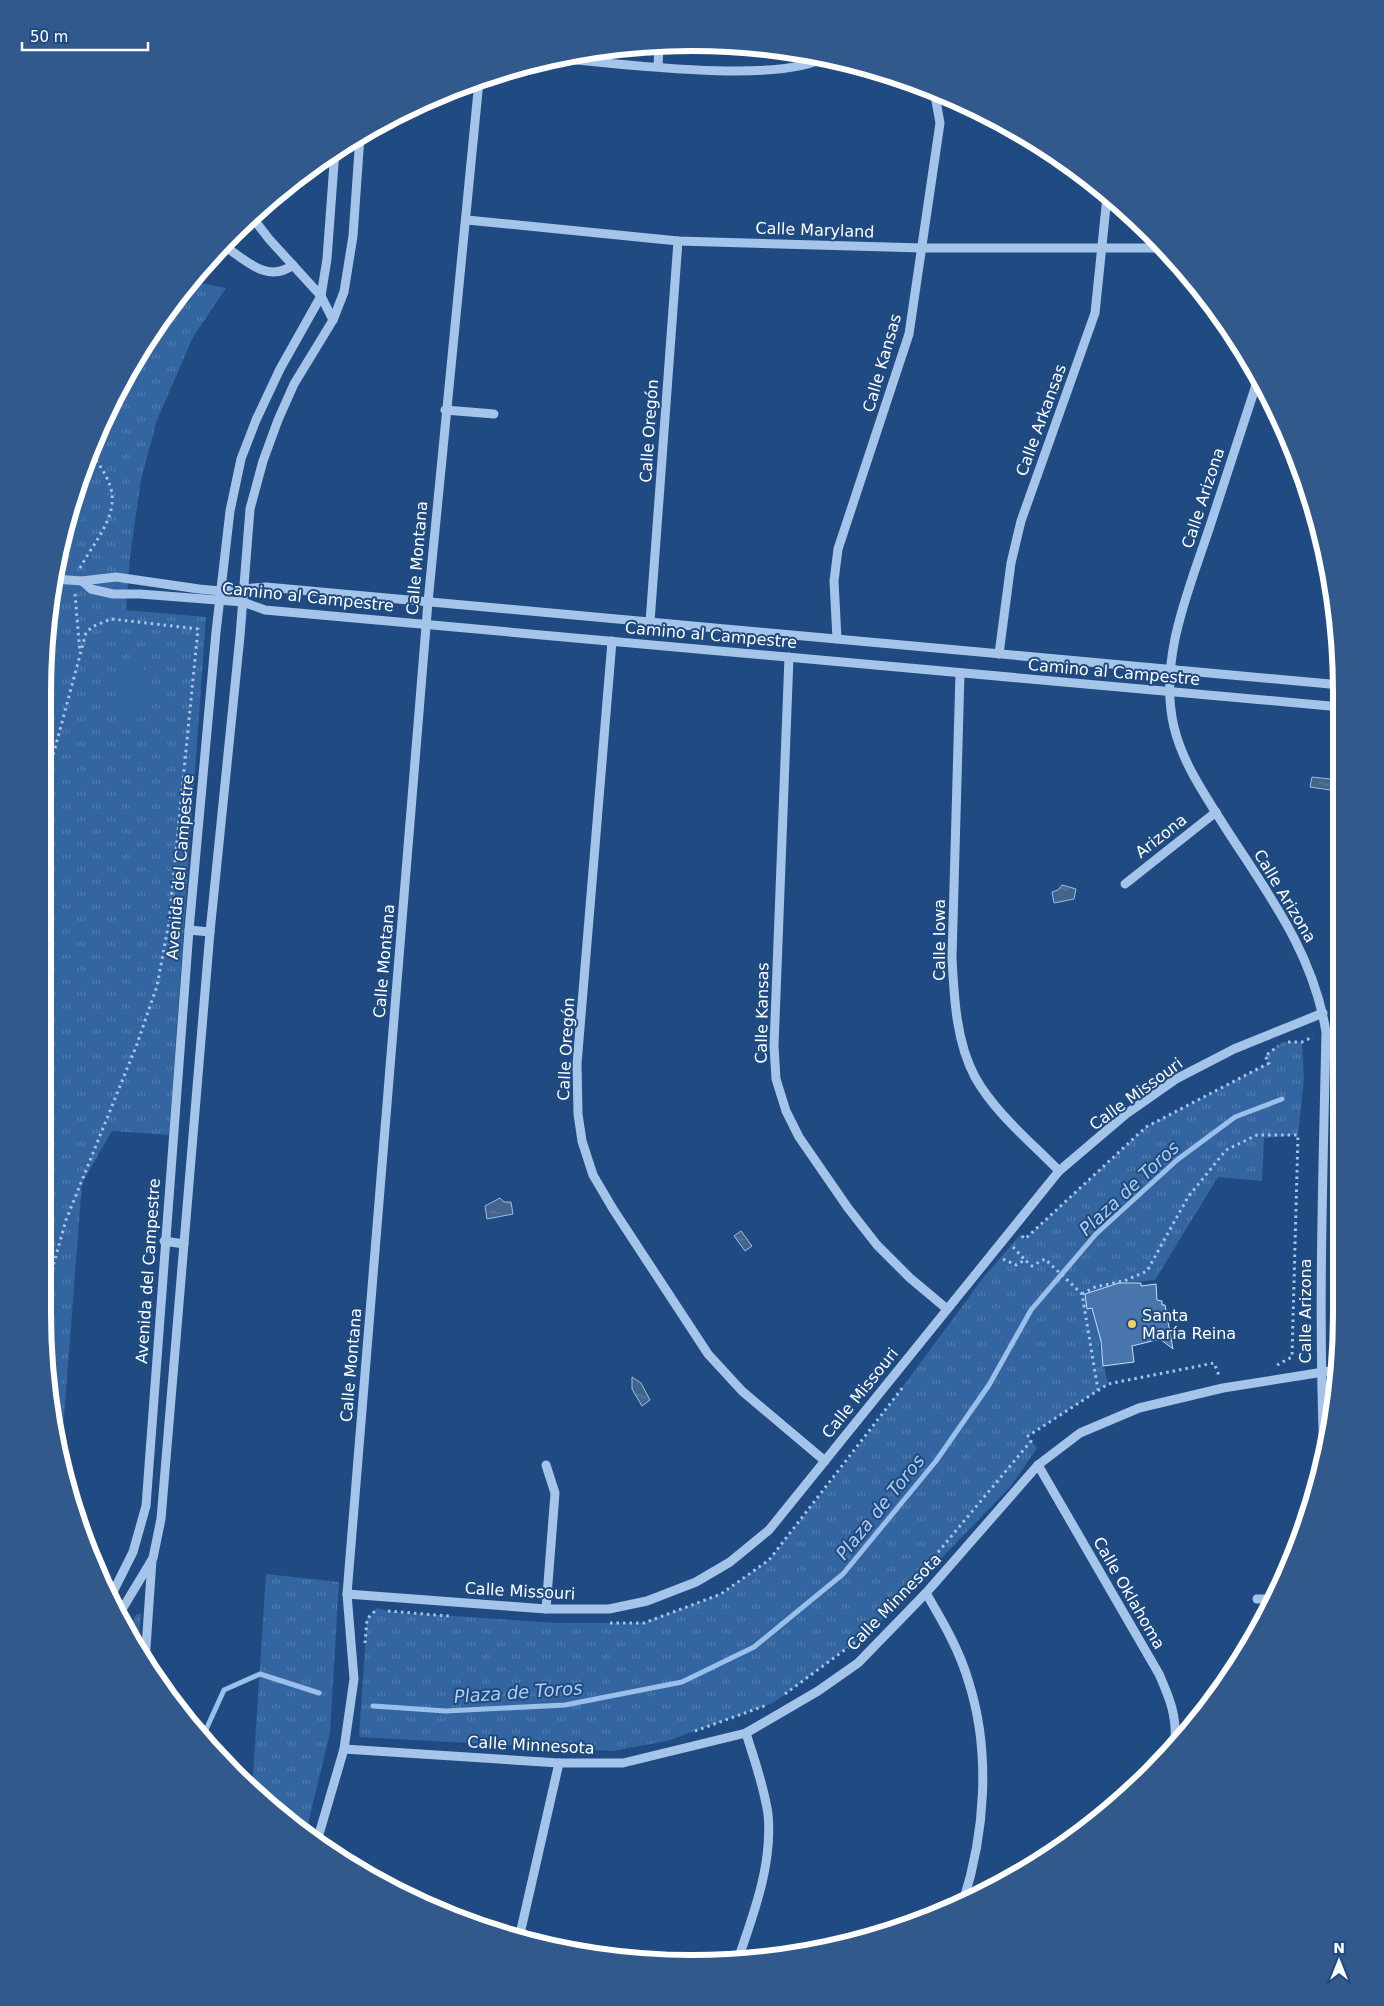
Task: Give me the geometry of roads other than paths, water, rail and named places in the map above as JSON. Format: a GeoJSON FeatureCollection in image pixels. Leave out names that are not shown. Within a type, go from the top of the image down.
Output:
{"type":"FeatureCollection","features":[{"type":"Feature","properties":{"kind":"street"},"geometry":{"type":"LineString","coordinates":[[658,53],[658,66]]}},
{"type":"Feature","properties":{"kind":"street"},"geometry":{"type":"LineString","coordinates":[[587,61],[746,71],[789,69],[811,63]]}},
{"type":"Feature","properties":{"kind":"street","name":"Calle Montana"},"geometry":{"type":"LineString","coordinates":[[319,1834],[344,1748],[354,1679],[347,1594],[428,602],[445,410],[478,88]]}},
{"type":"Feature","properties":{"kind":"street","name":"Calle Kansas"},"geometry":{"type":"LineString","coordinates":[[837,639],[834,581],[838,549],[909,334],[940,123],[936,100]]}},
{"type":"Feature","properties":{"kind":"street","name":"Avenida del Campestre"},"geometry":{"type":"LineString","coordinates":[[146,1649],[153,1558],[161,1519],[210,932],[243,602],[250,508],[263,461],[294,384],[332,320],[344,292],[350,261],[359,145]]}},
{"type":"Feature","properties":{"kind":"street","name":"Avenida del Campestre"},"geometry":{"type":"LineString","coordinates":[[114,1590],[133,1552],[146,1506],[164,1241],[190,930],[218,602],[230,511],[244,451],[256,420],[280,369],[322,296],[327,259],[334,160]]}},
{"type":"Feature","properties":{"kind":"street","name":"Calle Arkansas"},"geometry":{"type":"LineString","coordinates":[[999,654],[1011,563],[1021,521],[1095,313],[1106,204]]}},
{"type":"Feature","properties":{"kind":"street","name":"Calle Maryland"},"geometry":{"type":"LineString","coordinates":[[466,220],[678,241],[923,248],[1153,248]]}},
{"type":"Feature","properties":{"kind":"street"},"geometry":{"type":"LineString","coordinates":[[257,222],[322,296],[332,320]]}},
{"type":"Feature","properties":{"kind":"street","name":"Calle Oregón"},"geometry":{"type":"LineString","coordinates":[[650,622],[678,241]]}},
{"type":"Feature","properties":{"kind":"street"},"geometry":{"type":"LineString","coordinates":[[229,249],[261,270],[273,274],[284,272],[293,265]]}},
{"type":"Feature","properties":{"kind":"street","name":"Calle Arizona"},"geometry":{"type":"LineString","coordinates":[[1255,387],[1179,620],[1170,669],[1169,692],[1174,726],[1185,762],[1283,917],[1303,955],[1323,1013],[1326,1032],[1320,1246],[1323,1423]]}},
{"type":"Feature","properties":{"kind":"street"},"geometry":{"type":"LineString","coordinates":[[445,410],[494,414]]}},
{"type":"Feature","properties":{"kind":"street","name":"Camino al Campestre"},"geometry":{"type":"LineString","coordinates":[[62,580],[116,576],[168,586],[220,591],[266,587],[1333,684]]}},
{"type":"Feature","properties":{"kind":"street","name":"Camino al Campestre"},"geometry":{"type":"LineString","coordinates":[[79,579],[91,588],[113,594],[140,594],[218,602],[243,602],[265,610],[1333,706]]}},
{"type":"Feature","properties":{"kind":"street","name":"Calle Oregón"},"geometry":{"type":"LineString","coordinates":[[612,642],[577,1064],[578,1114],[582,1141],[593,1175],[612,1208],[708,1354],[742,1391],[825,1461]]}},
{"type":"Feature","properties":{"kind":"street","name":"Calle Kansas"},"geometry":{"type":"LineString","coordinates":[[789,657],[774,1046],[776,1080],[786,1111],[799,1137],[848,1208],[877,1245],[910,1278],[947,1309]]}},
{"type":"Feature","properties":{"kind":"street","name":"Calle Iowa"},"geometry":{"type":"LineString","coordinates":[[960,673],[952,958],[955,1002],[965,1053],[974,1076],[988,1098],[1059,1171]]}},
{"type":"Feature","properties":{"kind":"street","name":"Arizona"},"geometry":{"type":"LineString","coordinates":[[1125,884],[1216,812]]}},
{"type":"Feature","properties":{"kind":"street"},"geometry":{"type":"LineString","coordinates":[[190,930],[210,932]]}},
{"type":"Feature","properties":{"kind":"street","name":"Calle Missouri"},"geometry":{"type":"LineString","coordinates":[[347,1594],[546,1609],[609,1609],[647,1601],[696,1582],[730,1562],[769,1530],[1059,1171],[1126,1114],[1176,1080],[1234,1048],[1323,1013]]}},
{"type":"Feature","properties":{"kind":"street"},"geometry":{"type":"LineString","coordinates":[[164,1241],[184,1244]]}},
{"type":"Feature","properties":{"kind":"street","name":"Calle Minnesota"},"geometry":{"type":"LineString","coordinates":[[344,1748],[560,1763],[623,1763],[746,1733],[818,1691],[858,1663],[926,1593],[1038,1465],[1080,1433],[1139,1408],[1223,1388],[1330,1371]]}},
{"type":"Feature","properties":{"kind":"street"},"geometry":{"type":"LineString","coordinates":[[546,1465],[554,1493],[546,1609]]}},
{"type":"Feature","properties":{"kind":"street","name":"Calle Oklahoma"},"geometry":{"type":"LineString","coordinates":[[1038,1465],[1056,1500],[1123,1609],[1159,1674],[1170,1698],[1176,1723],[1176,1734]]}},
{"type":"Feature","properties":{"kind":"street","name":"Avenida del Campestre"},"geometry":{"type":"LineString","coordinates":[[123,1608],[153,1558]]}},
{"type":"Feature","properties":{"kind":"street"},"geometry":{"type":"LineString","coordinates":[[926,1593],[951,1636],[970,1683],[981,1740],[981,1828],[965,1893]]}},
{"type":"Feature","properties":{"kind":"street"},"geometry":{"type":"LineString","coordinates":[[1257,1600],[1266,1599]]}},
{"type":"Feature","properties":{"kind":"street"},"geometry":{"type":"LineString","coordinates":[[739,1952],[758,1901],[767,1846],[768,1815],[762,1786],[746,1733]]}},
{"type":"Feature","properties":{"kind":"street"},"geometry":{"type":"LineString","coordinates":[[521,1931],[560,1763]]}},
{"type":"Feature","properties":{"kind":"water"},"geometry":{"type":"Polygon","coordinates":[[[1312,777],[1333,779],[1333,790],[1310,787],[1312,777]]]}},
{"type":"Feature","properties":{"kind":"water"},"geometry":{"type":"Polygon","coordinates":[[[1062,885],[1076,889],[1074,899],[1054,903],[1052,892],[1058,890],[1062,885]]]}},
{"type":"Feature","properties":{"kind":"water"},"geometry":{"type":"Polygon","coordinates":[[[500,1198],[504,1202],[511,1202],[513,1214],[487,1219],[485,1206],[500,1198]]]}},
{"type":"Feature","properties":{"kind":"water"},"geometry":{"type":"Polygon","coordinates":[[[741,1231],[752,1246],[745,1251],[734,1236],[741,1231]]]}},
{"type":"Feature","properties":{"kind":"water"},"geometry":{"type":"Polygon","coordinates":[[[632,1377],[641,1383],[650,1400],[642,1406],[632,1389],[632,1377]]]}},
{"type":"Feature","properties":{"kind":"waterway","name":"Plaza de Toros"},"geometry":{"type":"LineString","coordinates":[[373,1706],[446,1711],[565,1705],[682,1682],[754,1647],[843,1574],[936,1461],[989,1385],[1031,1310],[1096,1234],[1177,1160],[1235,1117],[1282,1099]]}},
{"type":"Feature","properties":{"kind":"waterway","name":"Plaza de Toros"},"geometry":{"type":"LineString","coordinates":[[206,1731],[224,1690],[260,1674],[319,1693]]}},
{"type":"Feature","properties":{"kind":"place","name":"Santa María Reina"},"geometry":{"type":"Point","coordinates":[1132,1324]}}]}
